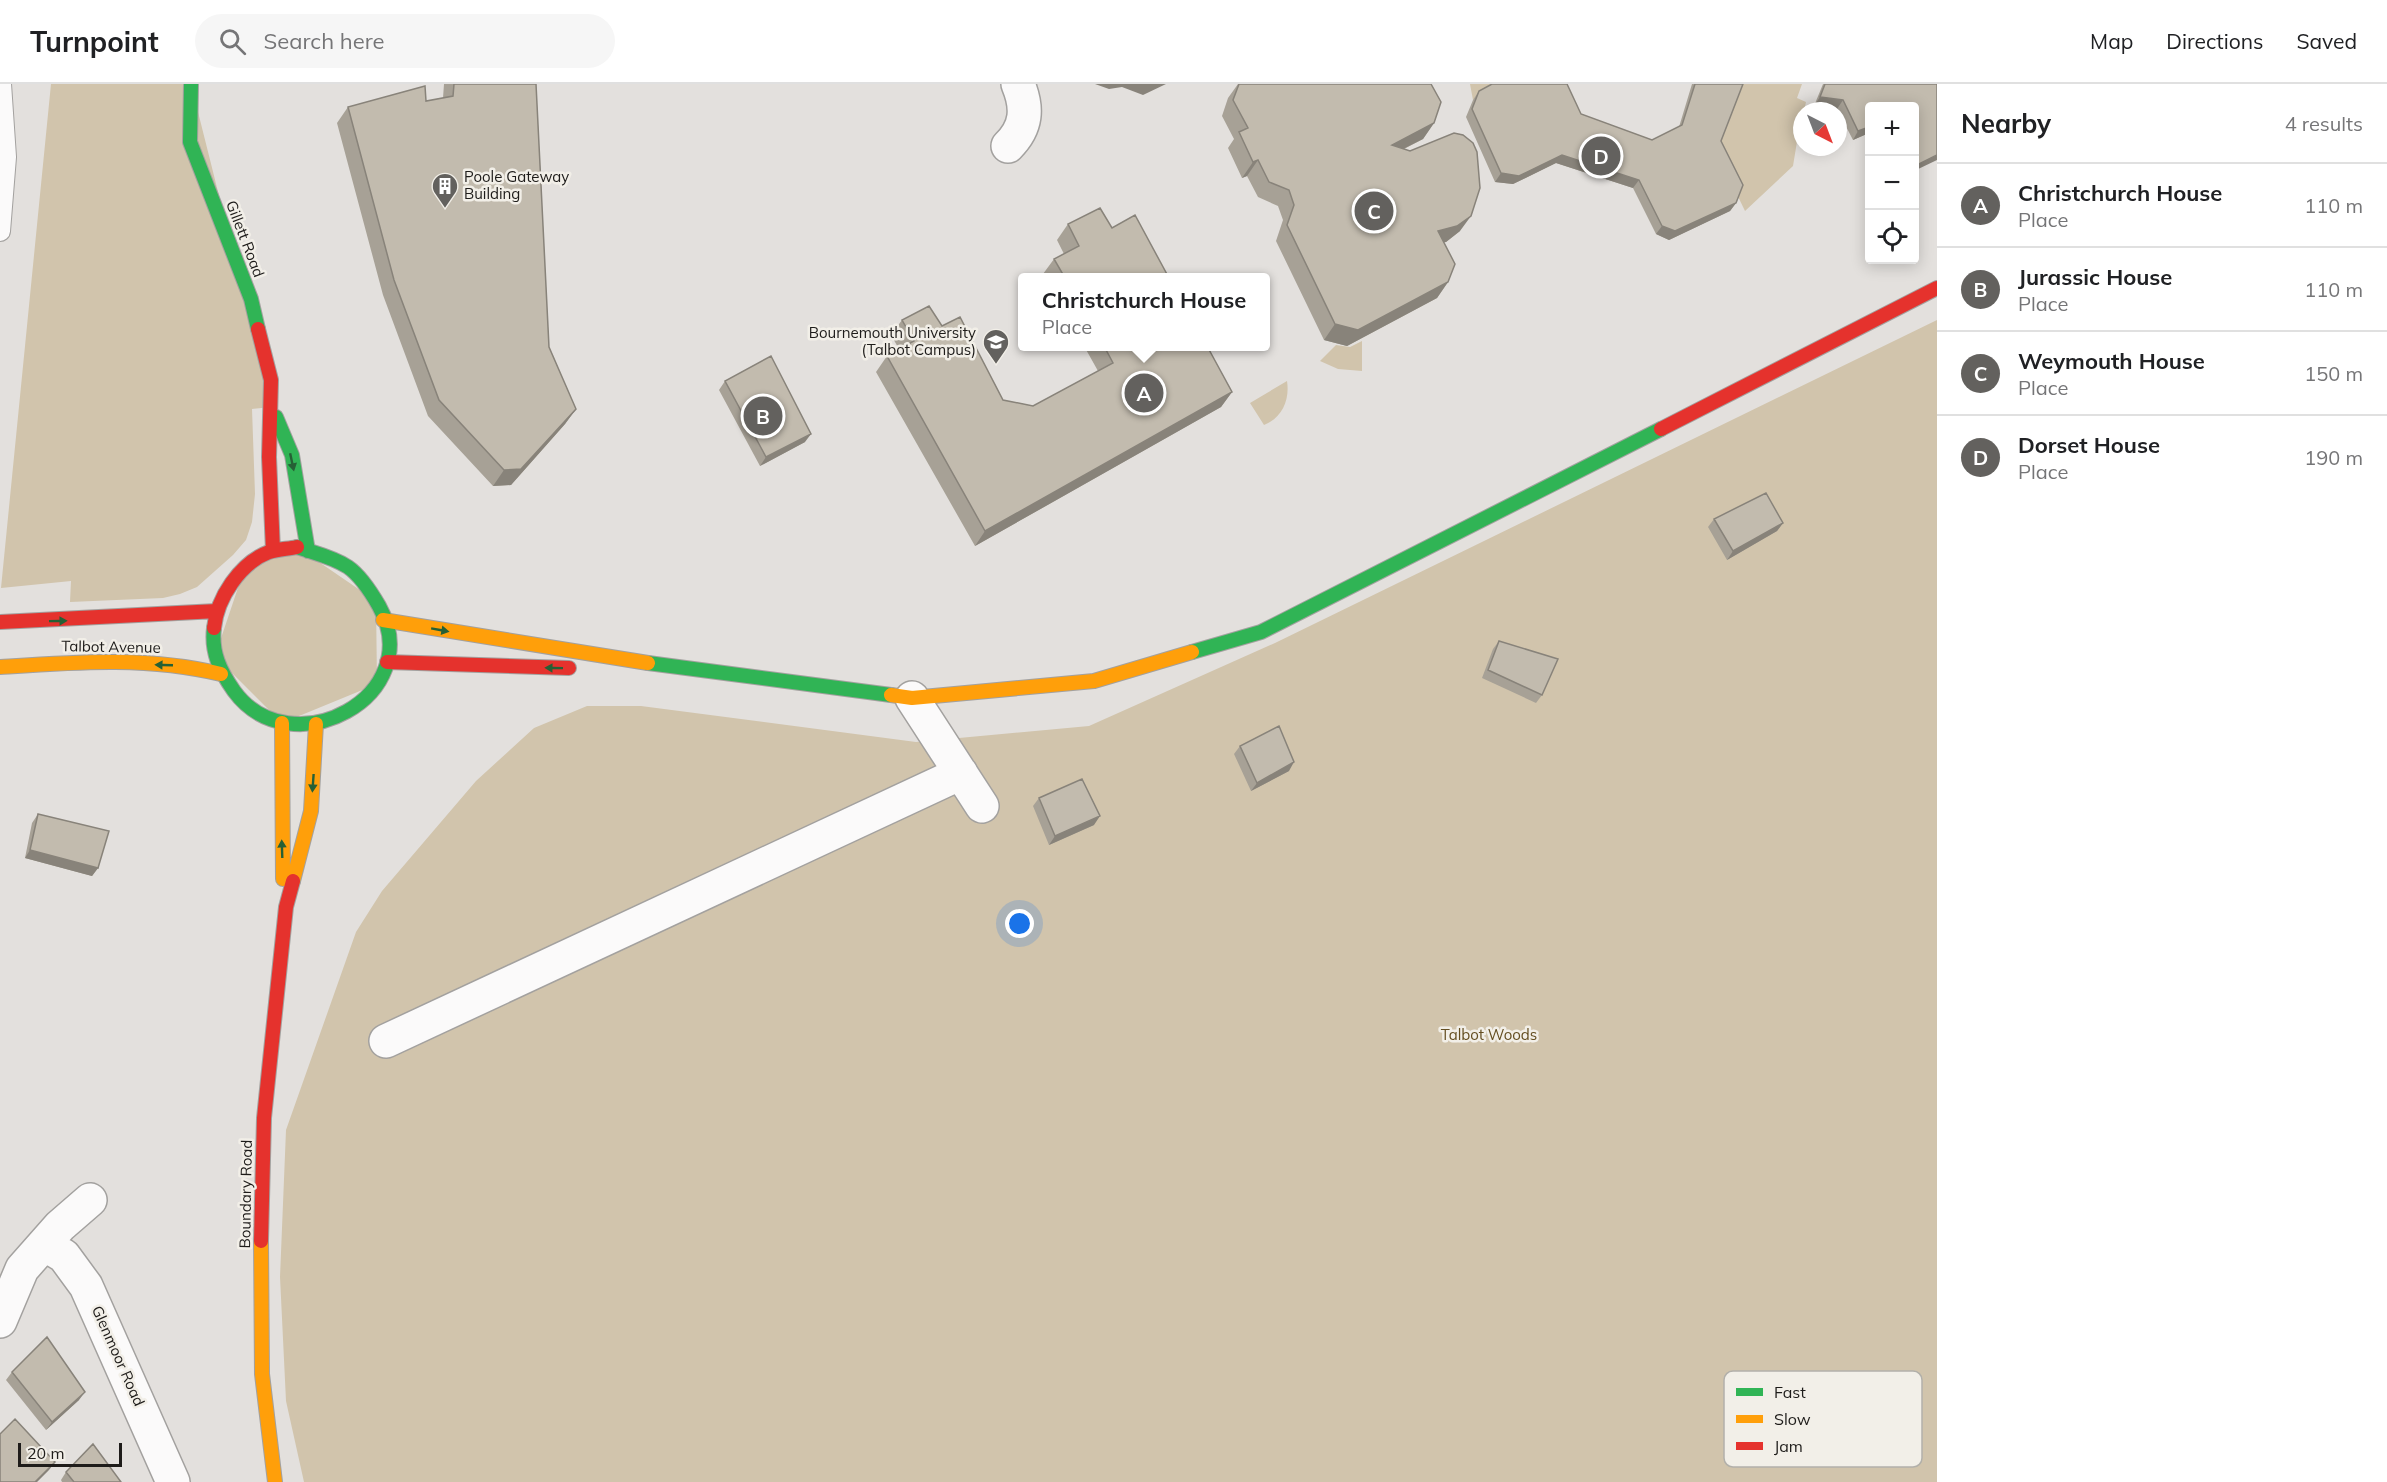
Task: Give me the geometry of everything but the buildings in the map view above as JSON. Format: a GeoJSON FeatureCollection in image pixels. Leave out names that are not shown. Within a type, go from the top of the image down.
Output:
{"type":"FeatureCollection","features":[{"type":"Feature","properties":{"kind":"main road","name":"Gillett Road"},"geometry":{"type":"LineString","coordinates":[[190,84],[190,142],[251,299],[270,380],[272,407],[269,457],[273,550]]}},
{"type":"Feature","properties":{"kind":"main road"},"geometry":{"type":"LineString","coordinates":[[383,620],[676,667],[912,698],[1094,681],[1261,632],[1937,288]]}},
{"type":"Feature","properties":{"kind":"main road","name":"Gillett Road"},"geometry":{"type":"LineString","coordinates":[[272,407],[292,455],[308,552]]}},
{"type":"Feature","properties":{"kind":"main road"},"geometry":{"type":"LineString","coordinates":[[297,547],[331,558],[349,568],[365,584],[391,637],[387,662],[377,684],[359,705],[331,721],[316,724],[282,723],[248,708],[232,692],[221,674],[213,639],[217,611],[227,589],[246,567],[273,550],[297,547]]}},
{"type":"Feature","properties":{"kind":"main road","name":"Talbot Avenue"},"geometry":{"type":"LineString","coordinates":[[0,622],[217,611]]}},
{"type":"Feature","properties":{"kind":"main road","name":"Talbot Avenue"},"geometry":{"type":"LineString","coordinates":[[0,667],[68,662],[194,666],[221,674]]}},
{"type":"Feature","properties":{"kind":"main road"},"geometry":{"type":"LineString","coordinates":[[387,662],[553,668],[676,667]]}},
{"type":"Feature","properties":{"kind":"main road","name":"Boundary Road"},"geometry":{"type":"LineString","coordinates":[[282,723],[281,846],[286,907]]}},
{"type":"Feature","properties":{"kind":"main road","name":"Boundary Road"},"geometry":{"type":"LineString","coordinates":[[274,1482],[261,1352],[263,1129],[286,907],[311,811],[316,724]]}},
{"type":"Feature","properties":{"kind":"street"},"geometry":{"type":"LineString","coordinates":[[1008,146],[1021,134],[1025,108],[1018,84]]}},
{"type":"Feature","properties":{"kind":"street"},"geometry":{"type":"LineString","coordinates":[[912,698],[982,806]]}},
{"type":"Feature","properties":{"kind":"street"},"geometry":{"type":"LineString","coordinates":[[386,1041],[961,773]]}},
{"type":"Feature","properties":{"kind":"street"},"geometry":{"type":"LineString","coordinates":[[0,1321],[22,1269],[60,1226],[90,1200]]}},
{"type":"Feature","properties":{"kind":"street","name":"Glenmoor Road"},"geometry":{"type":"LineString","coordinates":[[44,1244],[64,1256],[86,1286],[173,1482]]}},
{"type":"Feature","properties":{"kind":"lane"},"geometry":{"type":"LineString","coordinates":[[0,231],[6,157],[1,84]]}},
{"type":"Feature","properties":{"kind":"green space"},"geometry":{"type":"Polygon","coordinates":[[[51,84],[191,84],[272,407],[252,409],[255,494],[252,522],[246,540],[233,555],[197,587],[180,594],[163,598],[70,602],[71,581],[1,588],[51,84]]]}},
{"type":"Feature","properties":{"kind":"green space"},"geometry":{"type":"Polygon","coordinates":[[[1470,84],[1502,84],[1473,100],[1470,84]]]}},
{"type":"Feature","properties":{"kind":"green space"},"geometry":{"type":"Polygon","coordinates":[[[1740,84],[1802,84],[1797,98],[1806,102],[1793,102],[1793,166],[1745,211],[1715,149],[1740,84]]]}},
{"type":"Feature","properties":{"kind":"green space","name":"Talbot Woods"},"geometry":{"type":"Polygon","coordinates":[[[1937,320],[1937,1482],[304,1482],[286,1401],[280,1277],[286,1130],[356,932],[382,891],[476,781],[534,728],[587,706],[641,706],[916,742],[1089,726],[1275,643],[1937,320]]]}},
{"type":"Feature","properties":{"kind":"green space"},"geometry":{"type":"Polygon","coordinates":[[[1362,341],[1362,371],[1338,369],[1320,361],[1336,345],[1350,347],[1362,341]]]}},
{"type":"Feature","properties":{"kind":"green space"},"geometry":{"type":"Polygon","coordinates":[[[1287,381],[1287,395],[1283,408],[1276,418],[1264,425],[1250,403],[1287,381]]]}},
{"type":"Feature","properties":{"kind":"green space"},"geometry":{"type":"Polygon","coordinates":[[[297,547],[376,601],[377,684],[282,723],[215,656],[245,567],[297,547]]]}},
{"type":"Feature","properties":{"kind":"traffic: fast"},"geometry":{"type":"LineString","coordinates":[[191,84],[190,142],[251,299],[258,329]]}},
{"type":"Feature","properties":{"kind":"traffic: fast"},"geometry":{"type":"LineString","coordinates":[[276,417],[292,455],[308,551]]}},
{"type":"Feature","properties":{"kind":"traffic: fast"},"geometry":{"type":"LineString","coordinates":[[1192,652],[1261,632],[1661,429]]}},
{"type":"Feature","properties":{"kind":"traffic: fast"},"geometry":{"type":"LineString","coordinates":[[214,628],[215,653],[225,676],[234,691],[259,713],[288,723],[318,722],[347,712],[370,693],[385,668],[389,639],[379,606],[369,590],[348,567],[330,558],[297,547]]}},
{"type":"Feature","properties":{"kind":"traffic: fast"},"geometry":{"type":"LineString","coordinates":[[648,663],[891,695]]}},
{"type":"Feature","properties":{"kind":"traffic: slow"},"geometry":{"type":"LineString","coordinates":[[383,620],[648,663]]}},
{"type":"Feature","properties":{"kind":"traffic: slow"},"geometry":{"type":"LineString","coordinates":[[891,695],[912,698],[1094,681],[1192,652]]}},
{"type":"Feature","properties":{"kind":"traffic: slow"},"geometry":{"type":"LineString","coordinates":[[0,667],[111,662],[194,668],[221,674]]}},
{"type":"Feature","properties":{"kind":"traffic: slow"},"geometry":{"type":"LineString","coordinates":[[282,723],[283,879]]}},
{"type":"Feature","properties":{"kind":"traffic: slow"},"geometry":{"type":"LineString","coordinates":[[293,881],[311,811],[316,724]]}},
{"type":"Feature","properties":{"kind":"traffic: slow"},"geometry":{"type":"LineString","coordinates":[[261,1241],[262,1374],[275,1482]]}},
{"type":"Feature","properties":{"kind":"traffic: jam"},"geometry":{"type":"LineString","coordinates":[[1661,429],[1937,288]]}},
{"type":"Feature","properties":{"kind":"traffic: jam"},"geometry":{"type":"LineString","coordinates":[[258,329],[271,380],[269,457],[273,551]]}},
{"type":"Feature","properties":{"kind":"traffic: jam"},"geometry":{"type":"LineString","coordinates":[[214,628],[225,594],[249,564],[269,552],[297,547]]}},
{"type":"Feature","properties":{"kind":"traffic: jam"},"geometry":{"type":"LineString","coordinates":[[0,622],[217,611]]}},
{"type":"Feature","properties":{"kind":"traffic: jam"},"geometry":{"type":"LineString","coordinates":[[387,662],[569,668]]}},
{"type":"Feature","properties":{"kind":"traffic: jam"},"geometry":{"type":"LineString","coordinates":[[261,1241],[264,1118],[286,907],[293,881]]}},
{"type":"Feature","properties":{"kind":"place","name":"Dorset House"},"geometry":{"type":"Point","coordinates":[1601,156]}},
{"type":"Feature","properties":{"kind":"place","name":"Poole Gateway Building"},"geometry":{"type":"Point","coordinates":[445,209]}},
{"type":"Feature","properties":{"kind":"place","name":"Weymouth House"},"geometry":{"type":"Point","coordinates":[1374,211]}},
{"type":"Feature","properties":{"kind":"place","name":"Bournemouth University (Talbot Campus)"},"geometry":{"type":"Point","coordinates":[996,365]}},
{"type":"Feature","properties":{"kind":"place","name":"Christchurch House"},"geometry":{"type":"Point","coordinates":[1144,393]}},
{"type":"Feature","properties":{"kind":"place","name":"Jurassic House"},"geometry":{"type":"Point","coordinates":[763,416]}}]}
